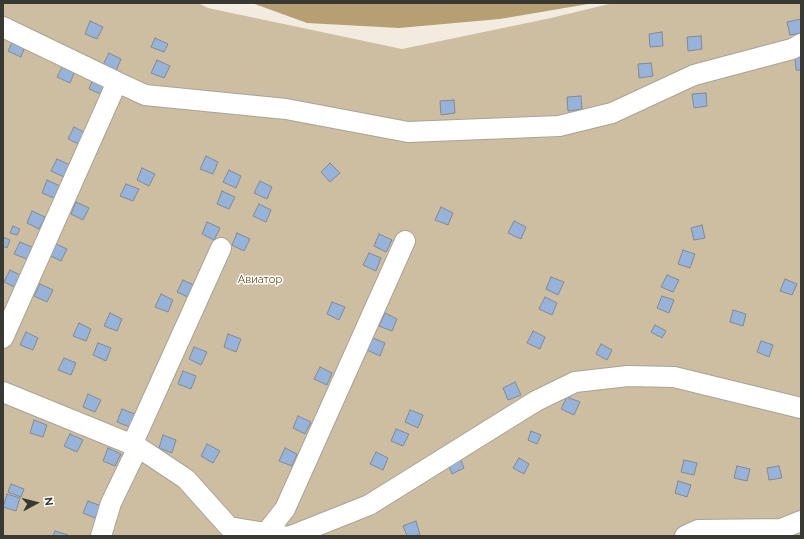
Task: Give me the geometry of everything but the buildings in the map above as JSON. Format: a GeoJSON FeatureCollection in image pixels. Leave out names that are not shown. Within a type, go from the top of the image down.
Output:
{"type":"FeatureCollection","features":[{"type":"Feature","properties":{"kind":"street"},"geometry":{"type":"LineString","coordinates":[[3,27],[145,95],[286,109],[408,132],[559,126],[612,113],[694,75],[792,49],[801,44]]}},
{"type":"Feature","properties":{"kind":"street"},"geometry":{"type":"LineString","coordinates":[[3,338],[117,82]]}},
{"type":"Feature","properties":{"kind":"street"},"geometry":{"type":"LineString","coordinates":[[3,392],[135,446],[186,479],[229,527],[275,535],[285,509],[406,241]]}},
{"type":"Feature","properties":{"kind":"street"},"geometry":{"type":"LineString","coordinates":[[101,536],[111,504],[135,446],[221,248]]}},
{"type":"Feature","properties":{"kind":"street"},"geometry":{"type":"LineString","coordinates":[[291,536],[369,505],[536,401],[575,382],[628,376],[674,377],[801,408]]}},
{"type":"Feature","properties":{"kind":"street"},"geometry":{"type":"LineString","coordinates":[[685,536],[698,530],[781,529],[801,521]]}},
{"type":"Feature","properties":{"kind":"green space","name":"Авиатор"},"geometry":{"type":"Polygon","coordinates":[[[3,3],[198,3],[208,8],[402,49],[551,18],[613,3],[801,3],[801,536],[3,536],[3,3]]]}},
{"type":"Feature","properties":{"kind":"shaded area"},"geometry":{"type":"Polygon","coordinates":[[[252,3],[594,3],[500,19],[399,28],[307,23],[252,3]]]}}]}
